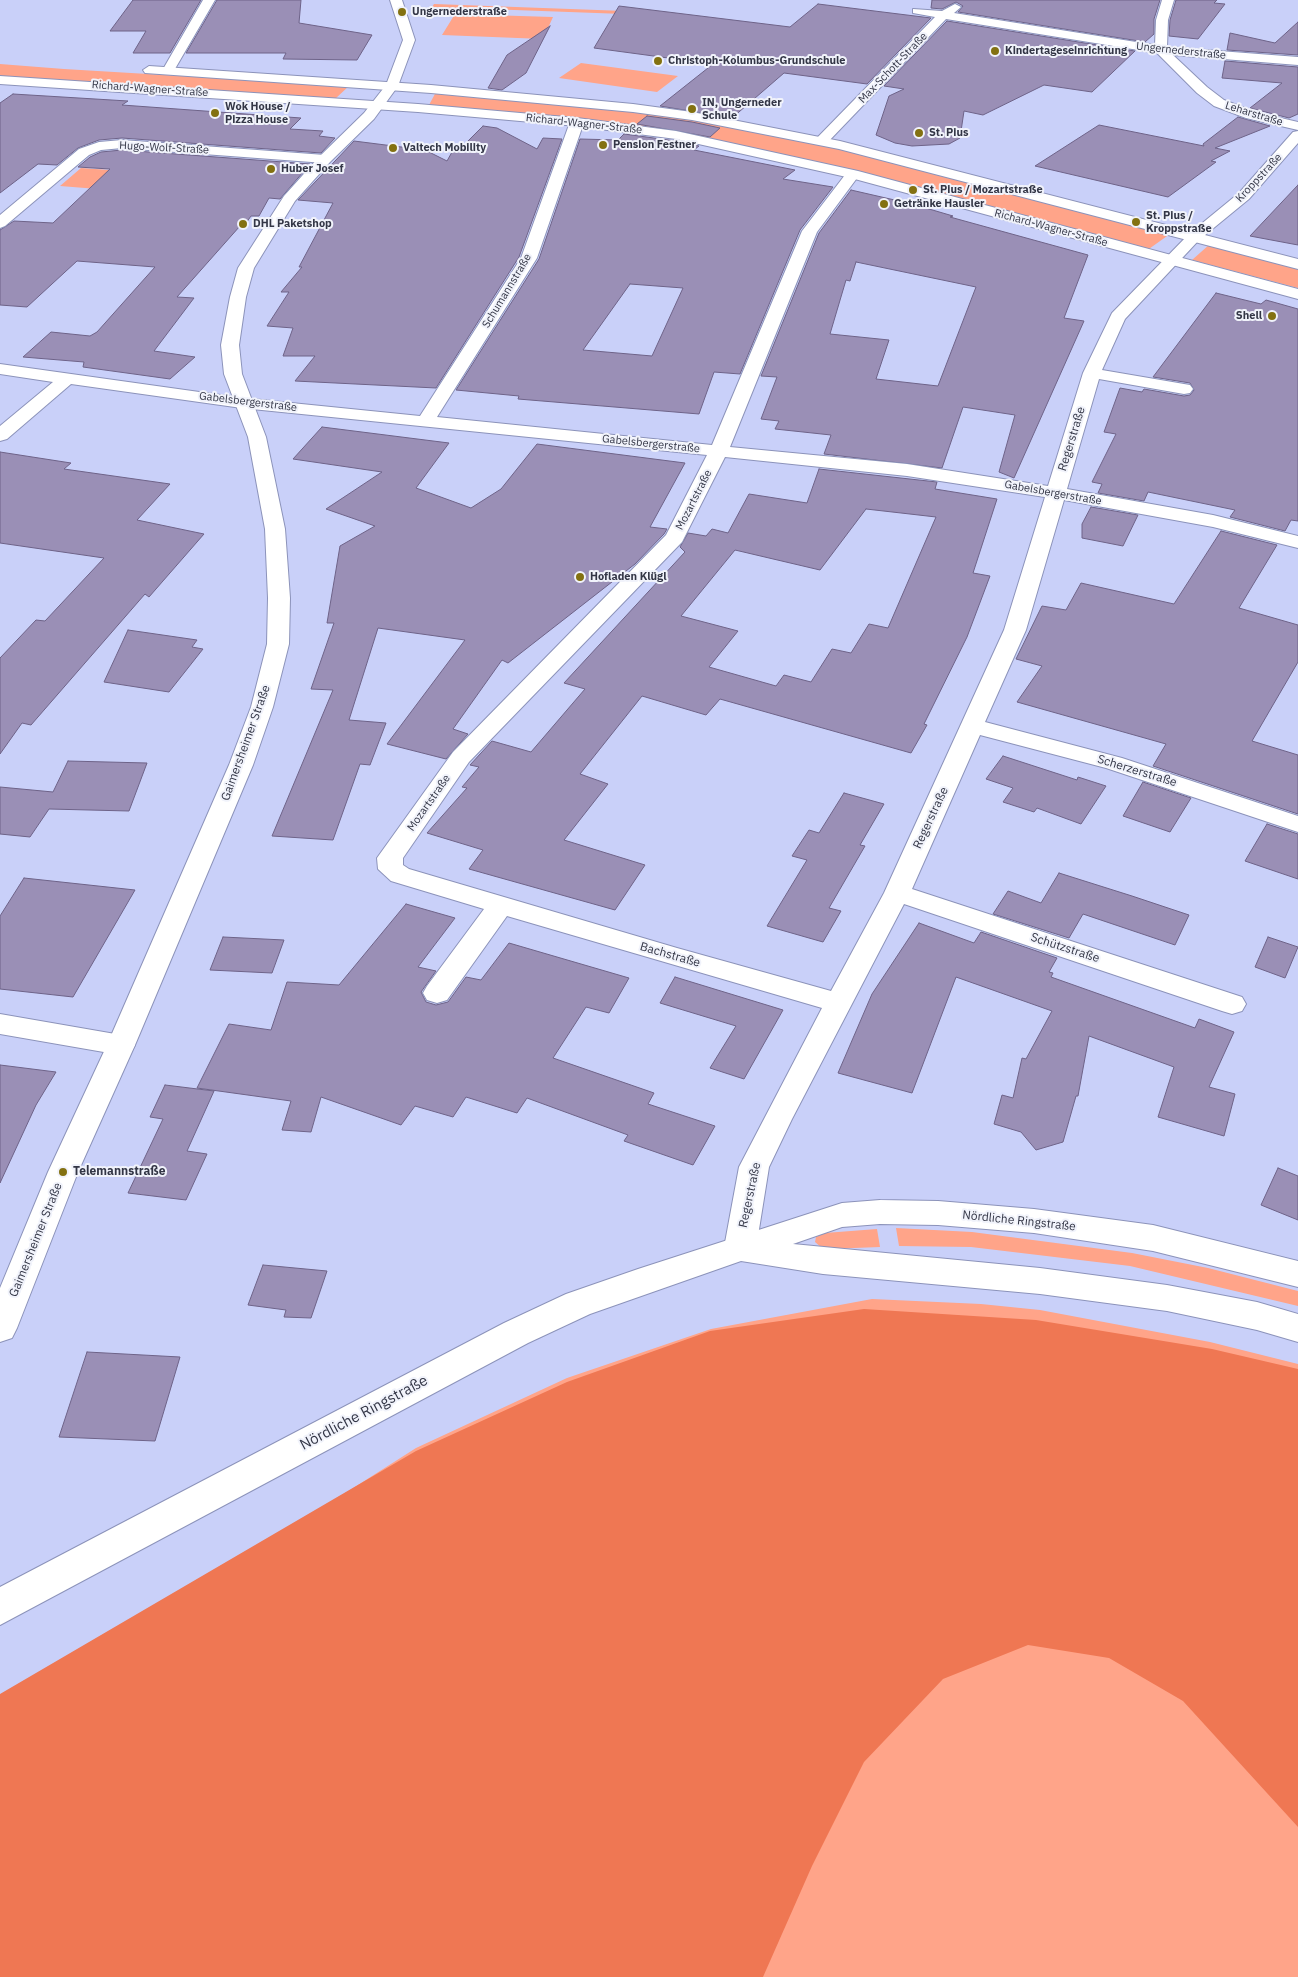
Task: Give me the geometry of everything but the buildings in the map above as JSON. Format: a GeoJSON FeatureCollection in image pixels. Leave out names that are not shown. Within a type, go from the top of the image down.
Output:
{"type":"FeatureCollection","features":[{"type":"Feature","properties":{"kind":"street"},"geometry":{"type":"LineString","coordinates":[[168,72],[209,0]]}},
{"type":"Feature","properties":{"kind":"street","name":"Gaimersheimer Straße"},"geometry":{"type":"LineString","coordinates":[[0,1328],[63,1172],[121,1045],[240,766],[262,707],[278,644],[279,598],[275,529],[257,437],[242,403],[233,374],[230,345],[238,297],[246,268],[289,199],[325,159],[379,105],[392,86],[409,40],[396,0]]}},
{"type":"Feature","properties":{"kind":"street","name":"Max-Schott-Straße"},"geometry":{"type":"LineString","coordinates":[[822,141],[943,16],[968,0]]}},
{"type":"Feature","properties":{"kind":"street"},"geometry":{"type":"LineString","coordinates":[[1161,50],[1162,20],[1168,0]]}},
{"type":"Feature","properties":{"kind":"street","name":"Ungernederstraße"},"geometry":{"type":"LineString","coordinates":[[917,11],[1161,50],[1298,62]]}},
{"type":"Feature","properties":{"kind":"street","name":"Leharstraße"},"geometry":{"type":"LineString","coordinates":[[1161,50],[1202,90],[1219,103],[1251,115],[1298,126]]}},
{"type":"Feature","properties":{"kind":"street","name":"Richard-Wagner-Straße"},"geometry":{"type":"LineString","coordinates":[[139,70],[392,86],[633,108],[748,126],[822,141],[1298,264]]}},
{"type":"Feature","properties":{"kind":"street","name":"Richard-Wagner-Straße"},"geometry":{"type":"LineString","coordinates":[[0,80],[379,105],[577,122],[676,135],[853,174],[1298,294]]}},
{"type":"Feature","properties":{"kind":"street","name":"Schumannstraße"},"geometry":{"type":"LineString","coordinates":[[426,421],[529,258],[577,122]]}},
{"type":"Feature","properties":{"kind":"street","name":"Kroppstraße"},"geometry":{"type":"LineString","coordinates":[[1194,237],[1244,196],[1298,135]]}},
{"type":"Feature","properties":{"kind":"street","name":"Hugo-Wolf-Straße"},"geometry":{"type":"LineString","coordinates":[[0,223],[84,152],[99,146],[122,144],[325,159]]}},
{"type":"Feature","properties":{"kind":"street","name":"Mozartstraße"},"geometry":{"type":"LineString","coordinates":[[391,869],[390,858],[462,757],[675,538],[719,451],[810,231],[853,174]]}},
{"type":"Feature","properties":{"kind":"street","name":"Regerstraße"},"geometry":{"type":"LineString","coordinates":[[740,1248],[754,1166],[897,892],[1015,630],[1092,373],[1118,317],[1194,237]]}},
{"type":"Feature","properties":{"kind":"street","name":"Gabelsbergerstraße"},"geometry":{"type":"LineString","coordinates":[[0,369],[242,403],[907,470],[1056,493],[1213,522],[1298,542]]}},
{"type":"Feature","properties":{"kind":"street"},"geometry":{"type":"LineString","coordinates":[[1092,373],[1184,389]]}},
{"type":"Feature","properties":{"kind":"street"},"geometry":{"type":"LineString","coordinates":[[0,435],[68,378]]}},
{"type":"Feature","properties":{"kind":"street","name":"Scherzerstraße"},"geometry":{"type":"LineString","coordinates":[[973,726],[1114,763],[1298,824]]}},
{"type":"Feature","properties":{"kind":"street","name":"Bachstraße"},"geometry":{"type":"LineString","coordinates":[[391,869],[400,875],[839,1003]]}},
{"type":"Feature","properties":{"kind":"street","name":"Schützstraße"},"geometry":{"type":"LineString","coordinates":[[897,892],[1232,1004]]}},
{"type":"Feature","properties":{"kind":"street"},"geometry":{"type":"LineString","coordinates":[[437,993],[501,905]]}},
{"type":"Feature","properties":{"kind":"street"},"geometry":{"type":"LineString","coordinates":[[0,1024],[121,1045]]}},
{"type":"Feature","properties":{"kind":"street","name":"Nördliche Ringstraße"},"geometry":{"type":"LineString","coordinates":[[0,1607],[516,1333],[578,1304],[740,1248],[842,1216],[880,1212],[938,1213],[1034,1221],[1154,1238],[1298,1274]]}},
{"type":"Feature","properties":{"kind":"street","name":"Nördliche Ringstraße"},"geometry":{"type":"LineString","coordinates":[[740,1248],[823,1262],[1040,1281],[1167,1298],[1257,1316],[1298,1328]]}},
{"type":"Feature","properties":{"kind":"shaded area"},"geometry":{"type":"Polygon","coordinates":[[[434,4],[652,12],[651,15],[432,7],[434,4]]]}},
{"type":"Feature","properties":{"kind":"shaded area"},"geometry":{"type":"Polygon","coordinates":[[[455,14],[553,17],[543,39],[442,35],[455,14]]]}},
{"type":"Feature","properties":{"kind":"shaded area"},"geometry":{"type":"Polygon","coordinates":[[[581,63],[678,76],[657,92],[559,78],[581,63]]]}},
{"type":"Feature","properties":{"kind":"shaded area"},"geometry":{"type":"Polygon","coordinates":[[[0,64],[349,86],[335,99],[0,78],[0,64]]]}},
{"type":"Feature","properties":{"kind":"shaded area"},"geometry":{"type":"Polygon","coordinates":[[[436,92],[613,109],[715,123],[834,147],[1170,234],[1146,251],[693,135],[615,123],[429,105],[436,92]]]}},
{"type":"Feature","properties":{"kind":"shaded area"},"geometry":{"type":"Polygon","coordinates":[[[81,168],[167,174],[148,193],[60,186],[81,168]]]}},
{"type":"Feature","properties":{"kind":"shaded area"},"geometry":{"type":"Polygon","coordinates":[[[1210,244],[1298,267],[1298,288],[1192,260],[1210,244]]]}},
{"type":"Feature","properties":{"kind":"shaded area"},"geometry":{"type":"Polygon","coordinates":[[[896,1228],[972,1232],[1132,1253],[1208,1268],[1298,1291],[1298,1306],[1130,1266],[971,1247],[899,1246],[896,1228]]]}},
{"type":"Feature","properties":{"kind":"shaded area"},"geometry":{"type":"Polygon","coordinates":[[[877,1229],[880,1247],[828,1249],[822,1248],[815,1242],[816,1237],[825,1233],[877,1229]]]}},
{"type":"Feature","properties":{"kind":"shaded area"},"geometry":{"type":"Polygon","coordinates":[[[872,1299],[981,1304],[1040,1310],[1210,1342],[1298,1364],[1298,1977],[0,1977],[0,1713],[416,1448],[567,1378],[711,1329],[872,1299]]]}},
{"type":"Feature","properties":{"kind":"shaded area"},"geometry":{"type":"Polygon","coordinates":[[[864,1309],[1036,1320],[1212,1349],[1298,1369],[1298,1827],[1183,1701],[1109,1658],[1028,1645],[943,1679],[864,1762],[812,1866],[763,1977],[0,1977],[0,1694],[416,1451],[567,1382],[710,1331],[864,1309]]]}},
{"type":"Feature","properties":{"kind":"place","name":"Ungernederstraße"},"geometry":{"type":"Point","coordinates":[402,12]}},
{"type":"Feature","properties":{"kind":"place","name":"Kindertageseinrichtung"},"geometry":{"type":"Point","coordinates":[995,51]}},
{"type":"Feature","properties":{"kind":"place","name":"Christoph-Kolumbus-Grundschule"},"geometry":{"type":"Point","coordinates":[658,61]}},
{"type":"Feature","properties":{"kind":"place","name":"IN, Ungerneder Schule"},"geometry":{"type":"Point","coordinates":[692,109]}},
{"type":"Feature","properties":{"kind":"place","name":"Wok House / Pizza House"},"geometry":{"type":"Point","coordinates":[215,113]}},
{"type":"Feature","properties":{"kind":"place","name":"St. Pius"},"geometry":{"type":"Point","coordinates":[919,133]}},
{"type":"Feature","properties":{"kind":"place","name":"Pension Festner"},"geometry":{"type":"Point","coordinates":[603,145]}},
{"type":"Feature","properties":{"kind":"place","name":"Valtech Mobility"},"geometry":{"type":"Point","coordinates":[393,148]}},
{"type":"Feature","properties":{"kind":"place","name":"Huber Josef"},"geometry":{"type":"Point","coordinates":[271,169]}},
{"type":"Feature","properties":{"kind":"place","name":"St. Pius / Mozartstraße"},"geometry":{"type":"Point","coordinates":[913,190]}},
{"type":"Feature","properties":{"kind":"place","name":"Getränke Hausler"},"geometry":{"type":"Point","coordinates":[884,204]}},
{"type":"Feature","properties":{"kind":"place","name":"St. Pius / Kroppstraße"},"geometry":{"type":"Point","coordinates":[1136,222]}},
{"type":"Feature","properties":{"kind":"place","name":"DHL Paketshop"},"geometry":{"type":"Point","coordinates":[243,224]}},
{"type":"Feature","properties":{"kind":"place","name":"Shell"},"geometry":{"type":"Point","coordinates":[1272,316]}},
{"type":"Feature","properties":{"kind":"place","name":"Hofladen Klügl"},"geometry":{"type":"Point","coordinates":[580,577]}},
{"type":"Feature","properties":{"kind":"place","name":"Telemannstraße"},"geometry":{"type":"Point","coordinates":[63,1172]}}]}
